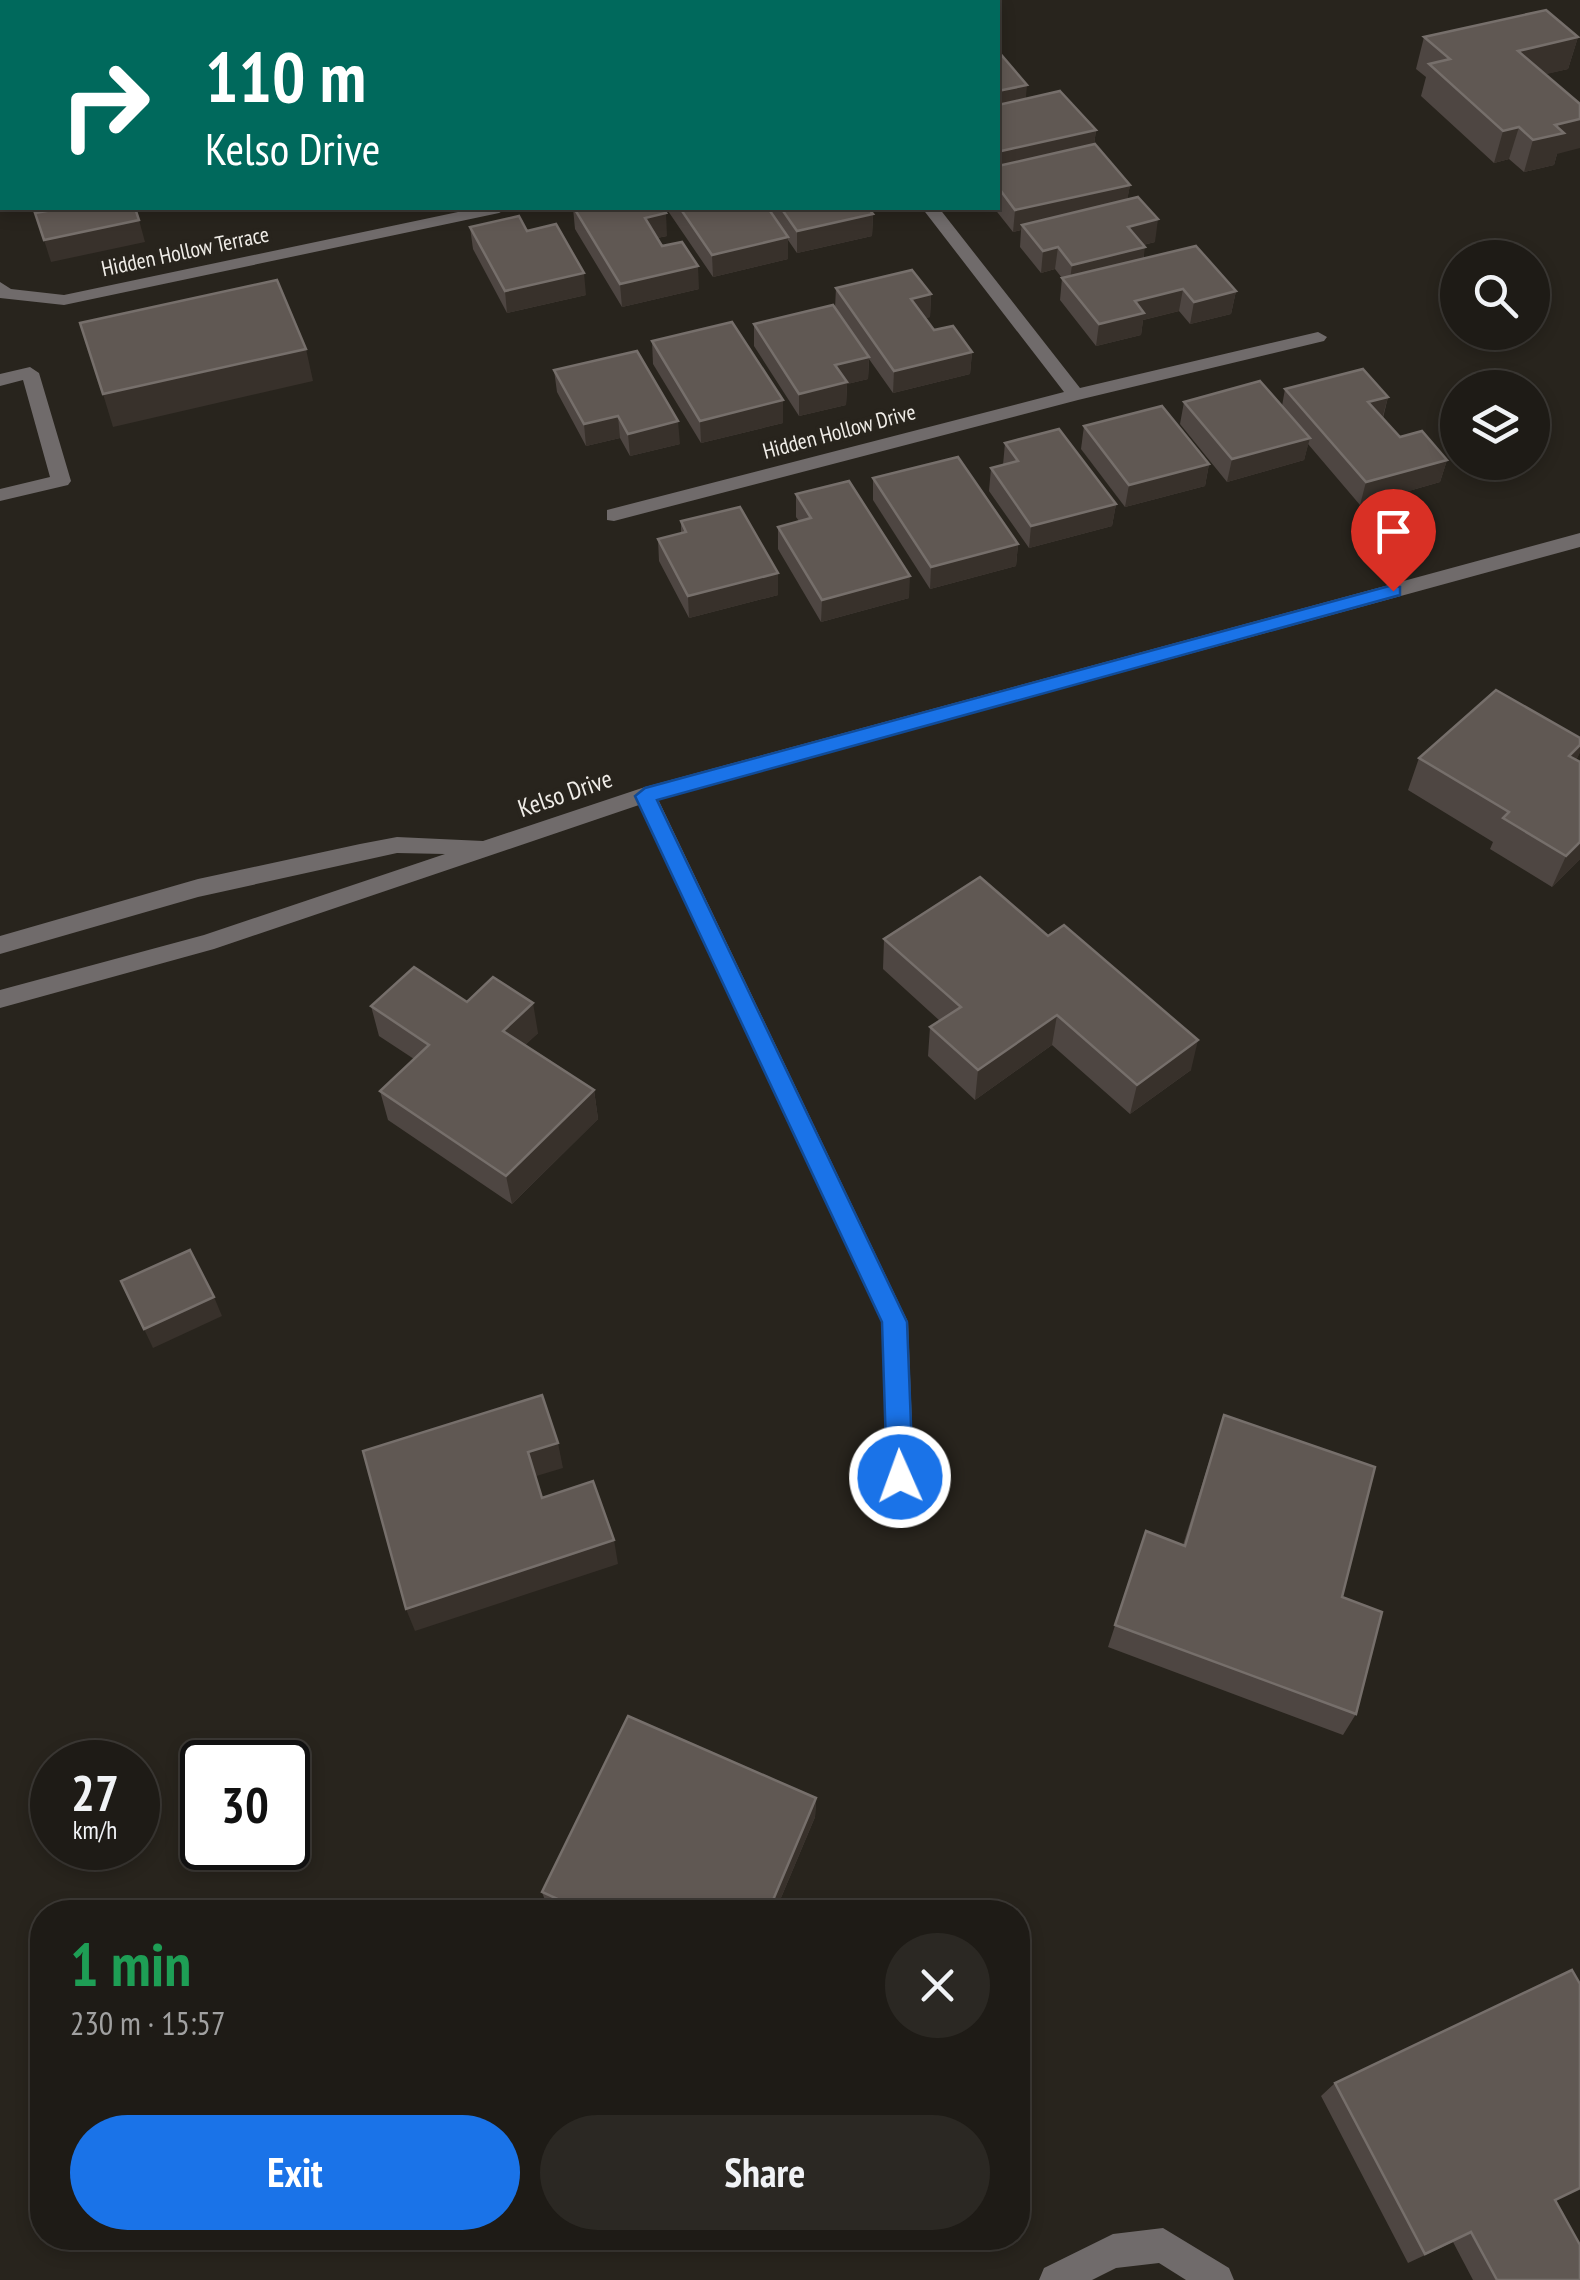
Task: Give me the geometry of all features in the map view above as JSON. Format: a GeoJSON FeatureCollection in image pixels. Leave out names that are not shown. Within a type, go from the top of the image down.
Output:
{"type":"FeatureCollection","features":[{"type":"Feature","properties":{"kind":"street","name":"Hidden Hollow Terrace"},"geometry":{"type":"LineString","coordinates":[[0,287],[6,294],[64,300],[490,210]]}},
{"type":"Feature","properties":{"kind":"street"},"geometry":{"type":"LineString","coordinates":[[932,210],[1076,395]]}},
{"type":"Feature","properties":{"kind":"street","name":"Hidden Hollow Drive"},"geometry":{"type":"LineString","coordinates":[[614,515],[1076,395],[1318,337]]}},
{"type":"Feature","properties":{"kind":"street"},"geometry":{"type":"LineString","coordinates":[[0,380],[30,373],[61,481],[0,495]]}},
{"type":"Feature","properties":{"kind":"street","name":"Kelso Drive"},"geometry":{"type":"LineString","coordinates":[[0,1000],[206,942],[645,796],[1580,540]]}},
{"type":"Feature","properties":{"kind":"street"},"geometry":{"type":"LineString","coordinates":[[645,796],[894,1322],[900,1477]]}},
{"type":"Feature","properties":{"kind":"street","name":"Kelso Drive"},"geometry":{"type":"LineString","coordinates":[[0,945],[198,888],[360,852],[397,846],[495,846]]}},
{"type":"Feature","properties":{"kind":"street"},"geometry":{"type":"LineString","coordinates":[[1056,2280],[1113,2251],[1163,2245],[1218,2280]]}},
{"type":"Feature","properties":{"kind":"building"},"geometry":{"type":"Polygon","coordinates":[[[1546,10],[1578,37],[1518,51],[1580,104],[1580,119],[1555,125],[1564,133],[1533,140],[1519,127],[1503,131],[1429,64],[1450,59],[1424,37],[1546,10]]]}},
{"type":"Feature","properties":{"kind":"building"},"geometry":{"type":"Polygon","coordinates":[[[1000,53],[1027,85],[1000,91],[1000,53]]]}},
{"type":"Feature","properties":{"kind":"building"},"geometry":{"type":"Polygon","coordinates":[[[1060,91],[1096,130],[1001,151],[1000,105],[1060,91]]]}},
{"type":"Feature","properties":{"kind":"building"},"geometry":{"type":"Polygon","coordinates":[[[1095,144],[1130,185],[1015,210],[1000,190],[1000,166],[1095,144]]]}},
{"type":"Feature","properties":{"kind":"building"},"geometry":{"type":"Polygon","coordinates":[[[1138,197],[1158,219],[1128,227],[1145,247],[1072,265],[1058,247],[1043,251],[1022,225],[1138,197]]]}},
{"type":"Feature","properties":{"kind":"building"},"geometry":{"type":"Polygon","coordinates":[[[136,210],[139,220],[44,240],[35,213],[136,210]]]}},
{"type":"Feature","properties":{"kind":"building"},"geometry":{"type":"Polygon","coordinates":[[[575,210],[664,210],[666,213],[645,218],[662,246],[682,242],[698,266],[620,284],[575,210]]]}},
{"type":"Feature","properties":{"kind":"building"},"geometry":{"type":"Polygon","coordinates":[[[681,210],[769,210],[788,237],[712,255],[681,210]]]}},
{"type":"Feature","properties":{"kind":"building"},"geometry":{"type":"Polygon","coordinates":[[[782,210],[870,210],[873,214],[797,231],[782,210]]]}},
{"type":"Feature","properties":{"kind":"building"},"geometry":{"type":"Polygon","coordinates":[[[519,216],[527,231],[556,224],[584,273],[505,291],[470,227],[519,216]]]}},
{"type":"Feature","properties":{"kind":"building"},"geometry":{"type":"Polygon","coordinates":[[[1196,246],[1236,291],[1194,302],[1183,289],[1135,301],[1144,313],[1099,324],[1062,278],[1196,246]]]}},
{"type":"Feature","properties":{"kind":"building"},"geometry":{"type":"Polygon","coordinates":[[[912,270],[931,294],[911,299],[934,330],[953,326],[972,352],[894,371],[836,288],[912,270]]]}},
{"type":"Feature","properties":{"kind":"building"},"geometry":{"type":"Polygon","coordinates":[[[277,280],[306,349],[103,394],[80,323],[277,280]]]}},
{"type":"Feature","properties":{"kind":"building"},"geometry":{"type":"Polygon","coordinates":[[[833,305],[869,357],[835,365],[847,382],[799,394],[754,324],[833,305]]]}},
{"type":"Feature","properties":{"kind":"building"},"geometry":{"type":"Polygon","coordinates":[[[732,322],[783,400],[700,421],[652,341],[732,322]]]}},
{"type":"Feature","properties":{"kind":"building"},"geometry":{"type":"Polygon","coordinates":[[[637,351],[678,421],[628,434],[618,416],[584,424],[554,370],[637,351]]]}},
{"type":"Feature","properties":{"kind":"building"},"geometry":{"type":"Polygon","coordinates":[[[1363,369],[1388,397],[1368,402],[1400,437],[1422,431],[1440,452],[1440,462],[1366,482],[1285,389],[1363,369]]]}},
{"type":"Feature","properties":{"kind":"building"},"geometry":{"type":"Polygon","coordinates":[[[1260,381],[1310,438],[1232,459],[1184,402],[1260,381]]]}},
{"type":"Feature","properties":{"kind":"building"},"geometry":{"type":"Polygon","coordinates":[[[1162,406],[1209,464],[1129,485],[1084,426],[1162,406]]]}},
{"type":"Feature","properties":{"kind":"building"},"geometry":{"type":"Polygon","coordinates":[[[1059,429],[1116,504],[1031,526],[991,468],[1018,461],[1005,443],[1059,429]]]}},
{"type":"Feature","properties":{"kind":"building"},"geometry":{"type":"Polygon","coordinates":[[[958,457],[1018,544],[931,567],[873,478],[958,457]]]}},
{"type":"Feature","properties":{"kind":"building"},"geometry":{"type":"Polygon","coordinates":[[[849,481],[910,576],[822,600],[778,527],[811,518],[796,494],[849,481]]]}},
{"type":"Feature","properties":{"kind":"building"},"geometry":{"type":"Polygon","coordinates":[[[740,507],[778,573],[688,596],[658,539],[686,532],[681,521],[740,507]]]}},
{"type":"Feature","properties":{"kind":"building"},"geometry":{"type":"Polygon","coordinates":[[[1496,690],[1580,738],[1580,745],[1569,756],[1580,762],[1580,842],[1566,856],[1503,818],[1509,812],[1419,758],[1496,690]]]}},
{"type":"Feature","properties":{"kind":"building"},"geometry":{"type":"Polygon","coordinates":[[[980,877],[1048,936],[1064,925],[1198,1040],[1137,1085],[1057,1015],[978,1070],[930,1027],[961,1007],[884,939],[980,877]]]}},
{"type":"Feature","properties":{"kind":"building"},"geometry":{"type":"Polygon","coordinates":[[[414,967],[467,1002],[493,977],[533,1003],[503,1031],[594,1090],[506,1176],[380,1091],[429,1045],[371,1006],[414,967]]]}},
{"type":"Feature","properties":{"kind":"building"},"geometry":{"type":"Polygon","coordinates":[[[190,1250],[214,1297],[144,1329],[121,1281],[190,1250]]]}},
{"type":"Feature","properties":{"kind":"building"},"geometry":{"type":"Polygon","coordinates":[[[542,1395],[558,1443],[528,1452],[542,1498],[593,1481],[614,1540],[406,1609],[363,1451],[542,1395]]]}},
{"type":"Feature","properties":{"kind":"building"},"geometry":{"type":"Polygon","coordinates":[[[1224,1415],[1375,1467],[1342,1597],[1382,1612],[1356,1714],[1115,1625],[1146,1531],[1185,1546],[1224,1415]]]}},
{"type":"Feature","properties":{"kind":"building"},"geometry":{"type":"Polygon","coordinates":[[[628,1716],[816,1798],[773,1900],[560,1900],[542,1892],[628,1716]]]}},
{"type":"Feature","properties":{"kind":"building"},"geometry":{"type":"Polygon","coordinates":[[[1572,1970],[1580,1984],[1580,2188],[1555,2200],[1580,2245],[1580,2280],[1497,2280],[1471,2232],[1425,2254],[1335,2083],[1572,1970]]]}},
{"type":"Feature","properties":{"kind":"route"},"geometry":{"type":"LineString","coordinates":[[900,1477],[894,1322],[645,796],[1393,591]]}}]}
